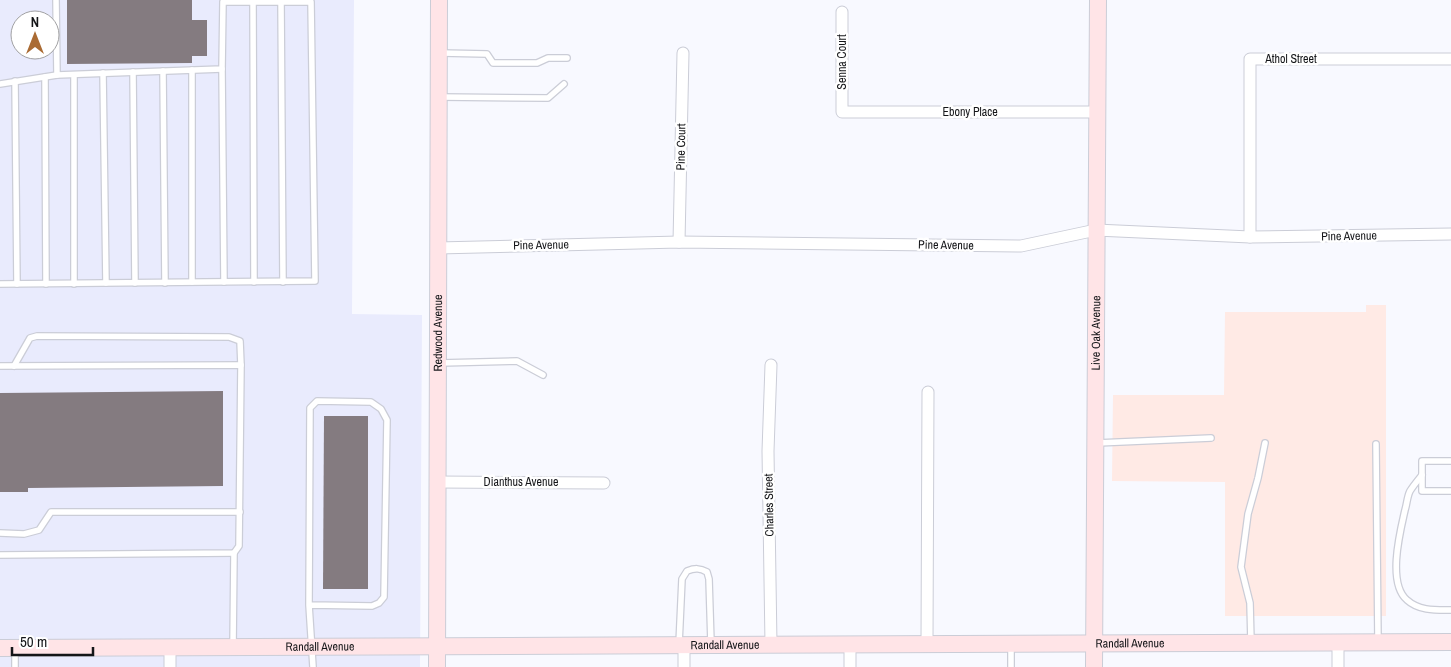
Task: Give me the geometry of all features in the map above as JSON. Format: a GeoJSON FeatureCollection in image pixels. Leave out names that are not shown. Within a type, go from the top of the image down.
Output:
{"type":"FeatureCollection","features":[{"type":"Feature","properties":{"kind":"street","name":"Redwood Avenue"},"geometry":{"type":"LineString","coordinates":[[437,667],[439,0]]}},
{"type":"Feature","properties":{"kind":"street","name":"Live Oak Avenue"},"geometry":{"type":"LineString","coordinates":[[1094,667],[1098,0]]}},
{"type":"Feature","properties":{"kind":"street","name":"Senna Court"},"geometry":{"type":"LineString","coordinates":[[842,12],[842,112]]}},
{"type":"Feature","properties":{"kind":"street","name":"Pine Court"},"geometry":{"type":"LineString","coordinates":[[679,242],[683,53]]}},
{"type":"Feature","properties":{"kind":"street","name":"Athol Street"},"geometry":{"type":"LineString","coordinates":[[1250,237],[1250,59],[1451,59]]}},
{"type":"Feature","properties":{"kind":"street","name":"Ebony Place"},"geometry":{"type":"LineString","coordinates":[[842,112],[1097,112]]}},
{"type":"Feature","properties":{"kind":"street","name":"Pine Avenue"},"geometry":{"type":"LineString","coordinates":[[438,248],[679,242],[1021,246],[1096,230],[1250,237],[1451,234]]}},
{"type":"Feature","properties":{"kind":"street","name":"Charles Street"},"geometry":{"type":"LineString","coordinates":[[771,365],[768,451],[771,644]]}},
{"type":"Feature","properties":{"kind":"street"},"geometry":{"type":"LineString","coordinates":[[927,643],[928,392]]}},
{"type":"Feature","properties":{"kind":"street","name":"Dianthus Avenue"},"geometry":{"type":"LineString","coordinates":[[438,482],[604,483]]}},
{"type":"Feature","properties":{"kind":"street","name":"Randall Avenue"},"geometry":{"type":"LineString","coordinates":[[8,648],[927,643],[1338,644],[1451,642]]}},
{"type":"Feature","properties":{"kind":"street"},"geometry":{"type":"LineString","coordinates":[[682,644],[684,667]]}},
{"type":"Feature","properties":{"kind":"street"},"geometry":{"type":"LineString","coordinates":[[850,644],[850,667]]}},
{"type":"Feature","properties":{"kind":"street"},"geometry":{"type":"LineString","coordinates":[[1338,644],[1338,667]]}},
{"type":"Feature","properties":{"kind":"street"},"geometry":{"type":"LineString","coordinates":[[170,647],[170,667]]}},
{"type":"Feature","properties":{"kind":"lane"},"geometry":{"type":"LineString","coordinates":[[56,0],[57,75]]}},
{"type":"Feature","properties":{"kind":"lane"},"geometry":{"type":"LineString","coordinates":[[0,284],[74,284],[315,281],[311,2],[224,2],[222,69],[224,282]]}},
{"type":"Feature","properties":{"kind":"lane"},"geometry":{"type":"LineString","coordinates":[[252,2],[254,282]]}},
{"type":"Feature","properties":{"kind":"lane"},"geometry":{"type":"LineString","coordinates":[[281,2],[283,282]]}},
{"type":"Feature","properties":{"kind":"lane"},"geometry":{"type":"LineString","coordinates":[[439,52],[487,54],[492,63],[537,63],[548,58],[566,58]]}},
{"type":"Feature","properties":{"kind":"lane"},"geometry":{"type":"LineString","coordinates":[[0,84],[57,75],[222,69]]}},
{"type":"Feature","properties":{"kind":"lane"},"geometry":{"type":"LineString","coordinates":[[192,70],[192,282]]}},
{"type":"Feature","properties":{"kind":"lane"},"geometry":{"type":"LineString","coordinates":[[164,71],[165,283]]}},
{"type":"Feature","properties":{"kind":"lane"},"geometry":{"type":"LineString","coordinates":[[133,72],[135,283]]}},
{"type":"Feature","properties":{"kind":"lane"},"geometry":{"type":"LineString","coordinates":[[104,74],[106,283]]}},
{"type":"Feature","properties":{"kind":"lane"},"geometry":{"type":"LineString","coordinates":[[74,75],[74,284]]}},
{"type":"Feature","properties":{"kind":"lane"},"geometry":{"type":"LineString","coordinates":[[45,77],[46,284]]}},
{"type":"Feature","properties":{"kind":"lane"},"geometry":{"type":"LineString","coordinates":[[15,82],[17,284]]}},
{"type":"Feature","properties":{"kind":"lane"},"geometry":{"type":"LineString","coordinates":[[439,97],[548,98],[564,84]]}},
{"type":"Feature","properties":{"kind":"lane"},"geometry":{"type":"LineString","coordinates":[[14,366],[30,338],[37,336],[230,337],[240,341],[240,512],[239,546],[234,553],[233,646]]}},
{"type":"Feature","properties":{"kind":"lane"},"geometry":{"type":"LineString","coordinates":[[438,363],[517,361],[543,375]]}},
{"type":"Feature","properties":{"kind":"lane"},"geometry":{"type":"LineString","coordinates":[[0,366],[241,365]]}},
{"type":"Feature","properties":{"kind":"lane"},"geometry":{"type":"LineString","coordinates":[[309,605],[372,606],[379,604],[384,597],[387,420],[381,409],[371,402],[318,401],[310,408],[309,605],[313,667]]}},
{"type":"Feature","properties":{"kind":"lane"},"geometry":{"type":"LineString","coordinates":[[1095,443],[1211,438]]}},
{"type":"Feature","properties":{"kind":"lane"},"geometry":{"type":"LineString","coordinates":[[1251,644],[1250,603],[1241,568],[1248,514],[1265,443]]}},
{"type":"Feature","properties":{"kind":"lane"},"geometry":{"type":"LineString","coordinates":[[1376,444],[1378,643]]}},
{"type":"Feature","properties":{"kind":"lane"},"geometry":{"type":"LineString","coordinates":[[1451,461],[1422,461],[1422,491],[1451,491]]}},
{"type":"Feature","properties":{"kind":"lane"},"geometry":{"type":"LineString","coordinates":[[1422,476],[1410,492],[1398,542],[1397,572],[1400,591],[1406,600],[1416,606],[1430,610],[1451,610]]}},
{"type":"Feature","properties":{"kind":"lane"},"geometry":{"type":"LineString","coordinates":[[0,533],[24,534],[39,530],[51,512],[240,512]]}},
{"type":"Feature","properties":{"kind":"lane"},"geometry":{"type":"LineString","coordinates":[[0,555],[234,553]]}},
{"type":"Feature","properties":{"kind":"lane"},"geometry":{"type":"LineString","coordinates":[[682,644],[682,579],[686,571],[693,568],[707,572],[709,579],[711,644]]}},
{"type":"Feature","properties":{"kind":"lane"},"geometry":{"type":"LineString","coordinates":[[1011,644],[1011,667]]}},
{"type":"Feature","properties":{"kind":"lane"},"geometry":{"type":"LineString","coordinates":[[8,648],[15,667]]}},
{"type":"Feature","properties":{"kind":"shaded area"},"geometry":{"type":"Polygon","coordinates":[[[0,0],[354,0],[352,314],[422,315],[420,667],[0,667],[0,0]]]}},
{"type":"Feature","properties":{"kind":"shaded area"},"geometry":{"type":"Polygon","coordinates":[[[1366,305],[1386,305],[1386,616],[1225,616],[1225,482],[1112,481],[1113,395],[1224,395],[1225,312],[1366,312],[1366,305]]]}},
{"type":"Feature","properties":{"kind":"building"},"geometry":{"type":"Polygon","coordinates":[[[67,0],[192,0],[192,20],[207,20],[207,56],[192,56],[192,63],[67,64],[67,0]]]}},
{"type":"Feature","properties":{"kind":"building"},"geometry":{"type":"Polygon","coordinates":[[[223,391],[223,486],[28,488],[28,492],[0,492],[0,393],[223,391]]]}},
{"type":"Feature","properties":{"kind":"building"},"geometry":{"type":"Polygon","coordinates":[[[324,416],[368,416],[368,589],[323,589],[324,416]]]}}]}
